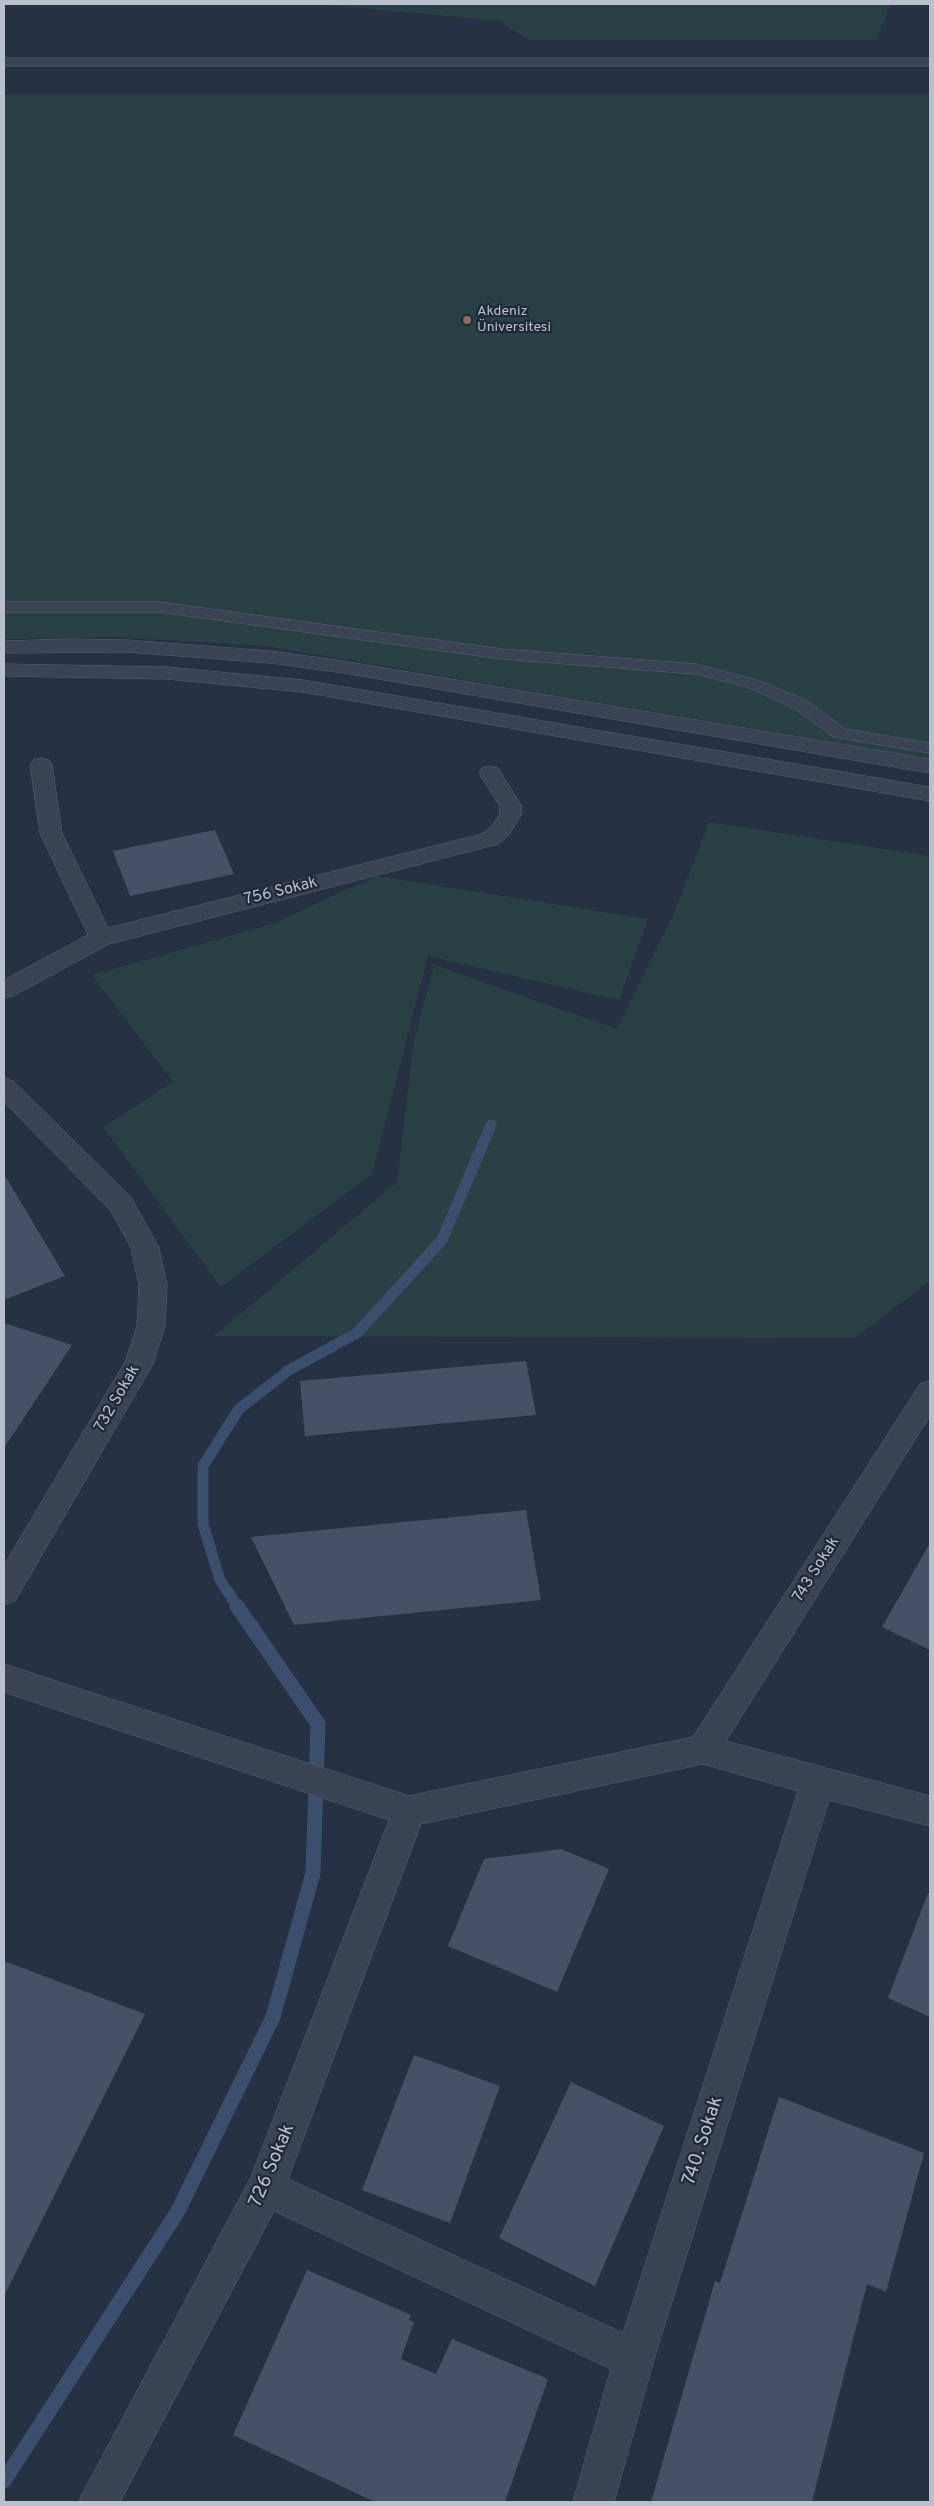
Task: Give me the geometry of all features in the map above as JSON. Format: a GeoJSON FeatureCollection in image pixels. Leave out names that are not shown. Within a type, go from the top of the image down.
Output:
{"type":"FeatureCollection","features":[{"type":"Feature","properties":{"kind":"street"},"geometry":{"type":"LineString","coordinates":[[4,62],[930,62]]}},
{"type":"Feature","properties":{"kind":"street"},"geometry":{"type":"LineString","coordinates":[[4,647],[127,646],[271,657],[343,667],[930,766]]}},
{"type":"Feature","properties":{"kind":"street"},"geometry":{"type":"LineString","coordinates":[[4,670],[166,672],[303,686],[930,794]]}},
{"type":"Feature","properties":{"kind":"street"},"geometry":{"type":"LineString","coordinates":[[41,765],[51,833],[101,938]]}},
{"type":"Feature","properties":{"kind":"street","name":"756 Sokak"},"geometry":{"type":"LineString","coordinates":[[4,990],[101,938],[490,839],[500,831],[511,814],[510,806],[490,773]]}},
{"type":"Feature","properties":{"kind":"street","name":"732 Sokak"},"geometry":{"type":"LineString","coordinates":[[4,1087],[121,1204],[145,1248],[153,1285],[151,1326],[139,1364],[4,1592]]}},
{"type":"Feature","properties":{"kind":"street","name":"743 Sokak"},"geometry":{"type":"LineString","coordinates":[[703,1749],[930,1392]]}},
{"type":"Feature","properties":{"kind":"street"},"geometry":{"type":"LineString","coordinates":[[4,1678],[409,1811],[703,1749],[818,1782],[930,1811]]}},
{"type":"Feature","properties":{"kind":"street","name":"740. Sokak"},"geometry":{"type":"LineString","coordinates":[[594,2502],[634,2359],[818,1782]]}},
{"type":"Feature","properties":{"kind":"street","name":"726 Sokak"},"geometry":{"type":"LineString","coordinates":[[98,2502],[266,2188],[409,1811]]}},
{"type":"Feature","properties":{"kind":"street"},"geometry":{"type":"LineString","coordinates":[[266,2188],[634,2359]]}},
{"type":"Feature","properties":{"kind":"lane"},"geometry":{"type":"LineString","coordinates":[[4,607],[159,607],[502,654],[696,669],[753,684],[800,704],[840,734],[930,748]]}},
{"type":"Feature","properties":{"kind":"green space"},"geometry":{"type":"Polygon","coordinates":[[[320,4],[891,4],[876,40],[528,40],[500,21],[320,4]]]}},
{"type":"Feature","properties":{"kind":"green space","name":"Akdeniz Üniversitesi"},"geometry":{"type":"Polygon","coordinates":[[[4,94],[930,94],[930,758],[265,646],[116,637],[4,639],[4,94]]]}},
{"type":"Feature","properties":{"kind":"green space"},"geometry":{"type":"Polygon","coordinates":[[[709,822],[930,856],[930,1281],[855,1338],[214,1336],[397,1182],[414,1041],[434,965],[617,1029],[676,909],[709,822]]]}},
{"type":"Feature","properties":{"kind":"green space"},"geometry":{"type":"Polygon","coordinates":[[[377,876],[648,919],[619,1000],[428,956],[372,1174],[221,1287],[103,1127],[173,1082],[92,975],[272,924],[377,876]]]}},
{"type":"Feature","properties":{"kind":"building"},"geometry":{"type":"Polygon","coordinates":[[[215,830],[234,874],[130,896],[113,851],[215,830]]]}},
{"type":"Feature","properties":{"kind":"building"},"geometry":{"type":"Polygon","coordinates":[[[4,1174],[65,1276],[4,1300],[4,1174]]]}},
{"type":"Feature","properties":{"kind":"building"},"geometry":{"type":"Polygon","coordinates":[[[4,1323],[72,1345],[4,1448],[4,1323]]]}},
{"type":"Feature","properties":{"kind":"building"},"geometry":{"type":"Polygon","coordinates":[[[526,1361],[536,1415],[305,1436],[300,1381],[526,1361]]]}},
{"type":"Feature","properties":{"kind":"building"},"geometry":{"type":"Polygon","coordinates":[[[526,1510],[541,1600],[294,1625],[251,1537],[526,1510]]]}},
{"type":"Feature","properties":{"kind":"building"},"geometry":{"type":"Polygon","coordinates":[[[930,1543],[930,1650],[882,1627],[930,1543]]]}},
{"type":"Feature","properties":{"kind":"building"},"geometry":{"type":"Polygon","coordinates":[[[561,1849],[609,1869],[557,1992],[448,1946],[484,1859],[561,1849]]]}},
{"type":"Feature","properties":{"kind":"building"},"geometry":{"type":"Polygon","coordinates":[[[928,1893],[930,1893],[930,2017],[888,1998],[928,1893]]]}},
{"type":"Feature","properties":{"kind":"building"},"geometry":{"type":"Polygon","coordinates":[[[4,1961],[145,2014],[4,2296],[4,1961]]]}},
{"type":"Feature","properties":{"kind":"building"},"geometry":{"type":"Polygon","coordinates":[[[414,2055],[500,2086],[450,2223],[362,2190],[414,2055]]]}},
{"type":"Feature","properties":{"kind":"building"},"geometry":{"type":"Polygon","coordinates":[[[571,2082],[664,2126],[595,2286],[499,2238],[571,2082]]]}},
{"type":"Feature","properties":{"kind":"building"},"geometry":{"type":"Polygon","coordinates":[[[779,2097],[924,2153],[886,2292],[867,2284],[812,2502],[651,2502],[715,2281],[720,2283],[779,2097]]]}},
{"type":"Feature","properties":{"kind":"building"},"geometry":{"type":"Polygon","coordinates":[[[307,2270],[411,2315],[409,2320],[414,2322],[401,2359],[436,2374],[452,2339],[548,2379],[505,2502],[375,2502],[233,2435],[307,2270]]]}},
{"type":"Feature","properties":{"kind":"waterway"},"geometry":{"type":"LineString","coordinates":[[238,1607],[220,1580],[203,1524],[203,1466],[239,1409],[289,1370],[357,1333],[442,1240],[491,1125]]}},
{"type":"Feature","properties":{"kind":"waterway"},"geometry":{"type":"LineString","coordinates":[[4,2481],[178,2211],[273,2017],[313,1873],[318,1724],[237,1606]]}},
{"type":"Feature","properties":{"kind":"place","name":"Akdeniz Üniversitesi"},"geometry":{"type":"Point","coordinates":[467,320]}}]}
